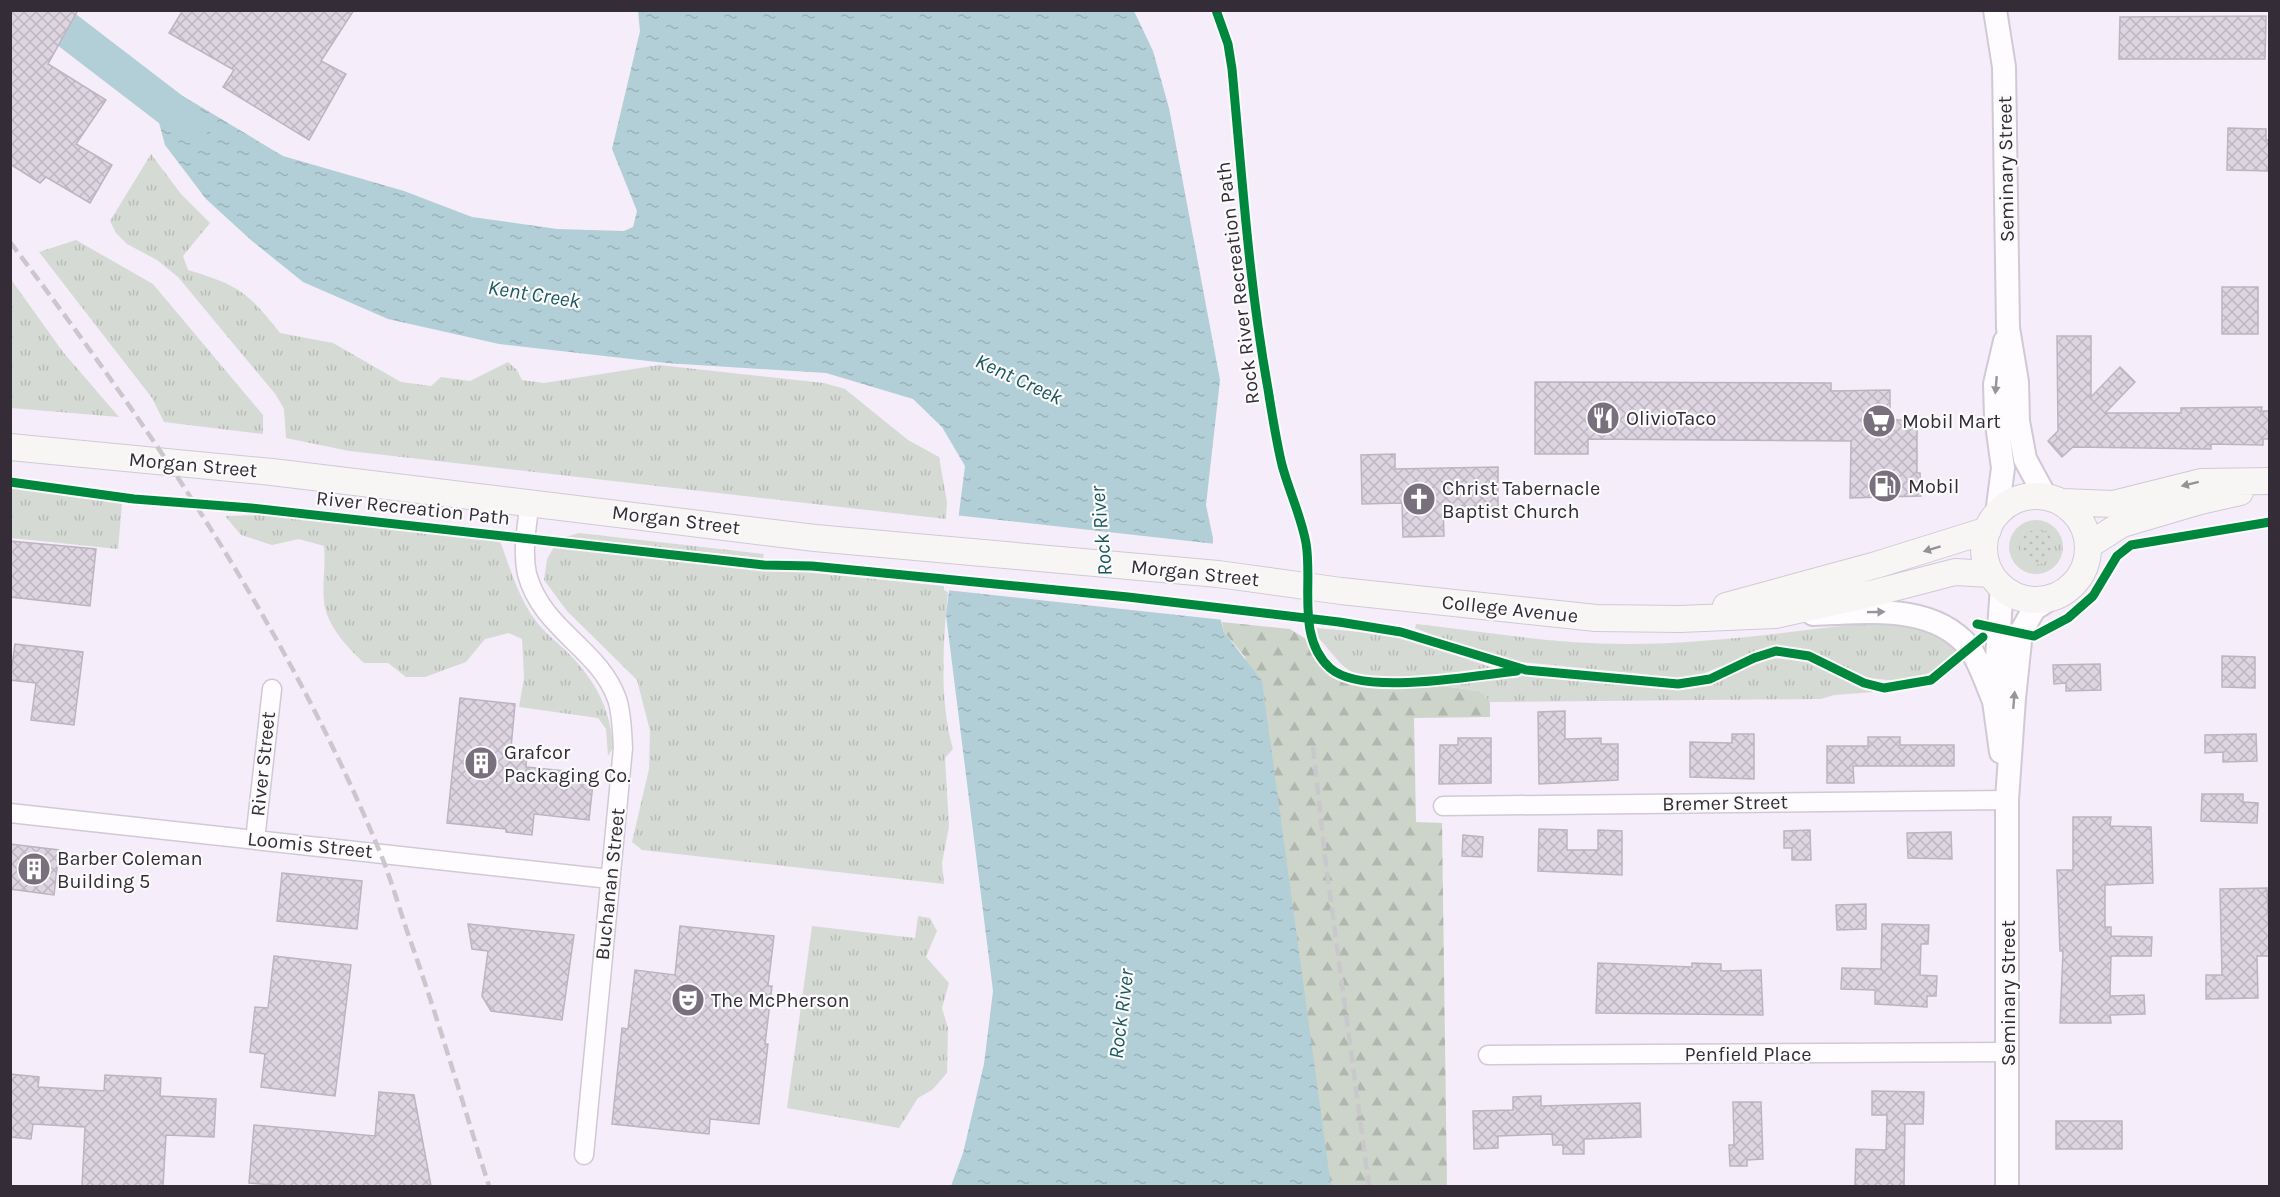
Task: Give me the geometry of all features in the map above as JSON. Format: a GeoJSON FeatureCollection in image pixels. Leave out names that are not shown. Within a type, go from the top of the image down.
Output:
{"type":"FeatureCollection","features":[{"type":"Feature","properties":{"kind":"main road","name":"Morgan Street"},"geometry":{"type":"LineString","coordinates":[[10,447],[272,472],[530,501],[815,537],[1218,574],[1341,591]]}},
{"type":"Feature","properties":{"kind":"main road","name":"College Avenue"},"geometry":{"type":"LineString","coordinates":[[1680,619],[1876,565],[1992,522],[2019,499],[2054,499],[2113,504],[2201,482],[2270,481]]}},
{"type":"Feature","properties":{"kind":"main road"},"geometry":{"type":"LineString","coordinates":[[2089,545],[2122,524],[2200,501],[2270,486]]}},
{"type":"Feature","properties":{"kind":"main road"},"geometry":{"type":"LineString","coordinates":[[2054,499],[2076,513],[2085,528],[2089,545],[2087,561],[2080,576],[2069,588],[2054,596]]}},
{"type":"Feature","properties":{"kind":"main road"},"geometry":{"type":"LineString","coordinates":[[1992,522],[1984,544],[1986,560],[1996,580]]}},
{"type":"Feature","properties":{"kind":"main road","name":"College Avenue"},"geometry":{"type":"LineString","coordinates":[[1341,591],[1596,618],[1680,619],[1775,615],[1954,572],[1996,580],[2026,599],[2054,596]]}},
{"type":"Feature","properties":{"kind":"street","name":"Seminary Street"},"geometry":{"type":"LineString","coordinates":[[1995,10],[2004,67],[2008,328],[2017,382],[2018,421],[2025,459],[2054,499]]}},
{"type":"Feature","properties":{"kind":"street","name":"Seminary Street"},"geometry":{"type":"LineString","coordinates":[[1992,522],[2003,468],[1996,417],[1995,384],[2008,328]]}},
{"type":"Feature","properties":{"kind":"street","name":"Buchanan Street"},"geometry":{"type":"LineString","coordinates":[[530,501],[525,539],[526,561],[535,596],[556,626],[594,662],[617,699],[623,748],[584,1155]]}},
{"type":"Feature","properties":{"kind":"street","name":"Seminary Street"},"geometry":{"type":"LineString","coordinates":[[1996,580],[1994,701],[2007,800]]}},
{"type":"Feature","properties":{"kind":"street","name":"Seminary Street"},"geometry":{"type":"LineString","coordinates":[[2007,1186],[2007,800],[2021,632],[2034,609],[2054,596]]}},
{"type":"Feature","properties":{"kind":"street"},"geometry":{"type":"LineString","coordinates":[[1775,615],[1887,612],[1924,617],[1959,637],[1970,649],[1994,701]]}},
{"type":"Feature","properties":{"kind":"street","name":"River Street"},"geometry":{"type":"LineString","coordinates":[[255,840],[272,689]]}},
{"type":"Feature","properties":{"kind":"street","name":"Bremer Street"},"geometry":{"type":"LineString","coordinates":[[1443,806],[2007,800]]}},
{"type":"Feature","properties":{"kind":"street","name":"Loomis Street"},"geometry":{"type":"LineString","coordinates":[[10,813],[610,879]]}},
{"type":"Feature","properties":{"kind":"street","name":"Penfield Place"},"geometry":{"type":"LineString","coordinates":[[1488,1055],[2008,1052]]}},
{"type":"Feature","properties":{"kind":"green space"},"geometry":{"type":"Polygon","coordinates":[[[151,154],[181,194],[210,223],[183,256],[188,270],[219,280],[241,292],[259,308],[280,333],[333,343],[401,382],[431,386],[441,377],[470,381],[508,362],[517,370],[522,380],[544,383],[659,365],[824,383],[845,389],[908,440],[939,457],[947,502],[946,519],[349,451],[286,438],[284,409],[276,395],[178,277],[157,260],[127,244],[116,233],[110,221],[151,154]]]}},
{"type":"Feature","properties":{"kind":"green space"},"geometry":{"type":"Polygon","coordinates":[[[76,240],[153,284],[263,415],[263,434],[164,422],[152,398],[39,252],[76,240]]]}},
{"type":"Feature","properties":{"kind":"green space"},"geometry":{"type":"Polygon","coordinates":[[[10,278],[63,352],[119,417],[11,408],[10,278]]]}},
{"type":"Feature","properties":{"kind":"green space"},"geometry":{"type":"Polygon","coordinates":[[[10,488],[119,500],[122,504],[118,549],[11,538],[10,488]]]}},
{"type":"Feature","properties":{"kind":"green space"},"geometry":{"type":"Polygon","coordinates":[[[264,515],[500,541],[515,582],[530,612],[543,629],[576,661],[593,683],[605,707],[612,733],[613,748],[608,756],[606,729],[598,718],[519,707],[524,678],[522,639],[509,633],[485,639],[466,662],[425,677],[406,677],[388,663],[364,663],[333,628],[326,611],[324,546],[299,539],[272,545],[241,535],[225,516],[264,515]]]}},
{"type":"Feature","properties":{"kind":"green space"},"geometry":{"type":"Polygon","coordinates":[[[2031,520],[2041,520],[2051,524],[2059,532],[2063,547],[2059,562],[2051,570],[2041,574],[2031,574],[2021,570],[2013,562],[2009,552],[2009,542],[2013,532],[2021,524],[2031,520]]]}},
{"type":"Feature","properties":{"kind":"green space"},"geometry":{"type":"Polygon","coordinates":[[[2037,530],[2049,535],[2054,547],[2049,559],[2037,564],[2025,559],[2020,547],[2025,535],[2037,530]]]}},
{"type":"Feature","properties":{"kind":"green space"},"geometry":{"type":"Polygon","coordinates":[[[579,533],[764,554],[763,558],[562,538],[579,533]]]}},
{"type":"Feature","properties":{"kind":"green space"},"geometry":{"type":"Polygon","coordinates":[[[554,547],[944,586],[944,590],[948,592],[944,691],[953,749],[945,758],[949,827],[942,863],[944,884],[642,850],[632,842],[649,769],[650,731],[637,680],[567,611],[544,580],[547,559],[554,547]]]}},
{"type":"Feature","properties":{"kind":"green space"},"geometry":{"type":"Polygon","coordinates":[[[1885,621],[1926,626],[1960,649],[1933,671],[1918,678],[1897,681],[1859,677],[1812,653],[1795,648],[1759,651],[1690,679],[1489,657],[1415,628],[1416,624],[1547,640],[1626,644],[1724,639],[1885,621]]]}},
{"type":"Feature","properties":{"kind":"green space"},"geometry":{"type":"Polygon","coordinates":[[[1222,622],[1290,629],[1306,639],[1336,679],[1367,688],[1435,685],[1480,691],[1490,702],[1490,717],[1414,718],[1416,822],[1442,823],[1447,1186],[1330,1186],[1245,657],[1224,632],[1222,622]]]}},
{"type":"Feature","properties":{"kind":"green space"},"geometry":{"type":"Polygon","coordinates":[[[1315,628],[1374,633],[1416,641],[1496,669],[1436,676],[1369,677],[1354,674],[1341,664],[1316,635],[1315,628]]]}},
{"type":"Feature","properties":{"kind":"green space"},"geometry":{"type":"Polygon","coordinates":[[[1771,658],[1806,661],[1875,692],[1834,695],[1821,699],[1490,702],[1480,691],[1435,685],[1534,673],[1671,688],[1699,686],[1771,658]]]}},
{"type":"Feature","properties":{"kind":"green space"},"geometry":{"type":"Polygon","coordinates":[[[918,916],[930,918],[937,931],[926,957],[949,983],[942,1008],[948,1028],[947,1073],[932,1090],[918,1098],[899,1128],[787,1108],[812,926],[915,938],[918,916]]]}},
{"type":"Feature","properties":{"kind":"water","name":"Rock River"},"geometry":{"type":"Polygon","coordinates":[[[638,11],[1134,11],[1153,51],[1169,108],[1220,380],[1206,505],[1213,538],[1212,588],[1224,632],[1262,681],[1331,1186],[951,1186],[963,1153],[984,1064],[993,991],[946,615],[965,466],[942,427],[913,399],[826,373],[666,363],[499,344],[388,319],[303,282],[252,241],[206,199],[165,145],[146,74],[283,156],[404,191],[472,217],[557,229],[624,231],[633,227],[637,211],[612,149],[640,31],[638,11]]]}},
{"type":"Feature","properties":{"kind":"pier"},"geometry":{"type":"Polygon","coordinates":[[[954,515],[1216,544],[1215,588],[1224,620],[946,590],[954,515]]]}},
{"type":"Feature","properties":{"kind":"building"},"geometry":{"type":"Polygon","coordinates":[[[10,10],[78,10],[48,64],[106,100],[76,144],[112,165],[90,203],[46,177],[40,183],[10,164],[10,10]]]}},
{"type":"Feature","properties":{"kind":"building"},"geometry":{"type":"Polygon","coordinates":[[[183,10],[354,10],[321,61],[346,74],[309,140],[223,87],[234,70],[169,33],[183,10]]]}},
{"type":"Feature","properties":{"kind":"building"},"geometry":{"type":"Polygon","coordinates":[[[2266,16],[2265,59],[2119,59],[2120,17],[2266,16]]]}},
{"type":"Feature","properties":{"kind":"building"},"geometry":{"type":"Polygon","coordinates":[[[2228,128],[2266,129],[2266,140],[2270,140],[2270,171],[2227,170],[2228,128]]]}},
{"type":"Feature","properties":{"kind":"building"},"geometry":{"type":"Polygon","coordinates":[[[2222,287],[2258,287],[2258,334],[2222,334],[2222,287]]]}},
{"type":"Feature","properties":{"kind":"building"},"geometry":{"type":"Polygon","coordinates":[[[2057,336],[2091,336],[2091,397],[2120,367],[2135,382],[2105,413],[2181,413],[2181,408],[2262,407],[2261,411],[2270,411],[2270,439],[2263,439],[2263,445],[2211,444],[2211,449],[2073,447],[2062,457],[2048,441],[2058,431],[2057,336]]]}},
{"type":"Feature","properties":{"kind":"building"},"geometry":{"type":"Polygon","coordinates":[[[1535,382],[1831,383],[1831,391],[1890,390],[1890,419],[1917,422],[1917,473],[1920,473],[1921,496],[1850,498],[1851,441],[1588,439],[1588,454],[1535,454],[1535,382]]]}},
{"type":"Feature","properties":{"kind":"building"},"geometry":{"type":"Polygon","coordinates":[[[1395,454],[1395,469],[1498,467],[1498,506],[1443,507],[1444,536],[1403,537],[1402,503],[1362,504],[1361,455],[1395,454]]]}},
{"type":"Feature","properties":{"kind":"building"},"geometry":{"type":"Polygon","coordinates":[[[10,541],[96,549],[90,606],[10,597],[10,541]]]}},
{"type":"Feature","properties":{"kind":"building"},"geometry":{"type":"Polygon","coordinates":[[[15,644],[83,652],[74,725],[31,720],[36,683],[10,680],[15,644]]]}},
{"type":"Feature","properties":{"kind":"building"},"geometry":{"type":"Polygon","coordinates":[[[2222,656],[2255,657],[2255,688],[2222,687],[2222,656]]]}},
{"type":"Feature","properties":{"kind":"building"},"geometry":{"type":"Polygon","coordinates":[[[2100,664],[2101,690],[2066,691],[2066,683],[2054,684],[2053,665],[2100,664]]]}},
{"type":"Feature","properties":{"kind":"building"},"geometry":{"type":"Polygon","coordinates":[[[460,698],[515,704],[511,748],[527,750],[526,767],[594,774],[589,820],[534,814],[532,835],[506,832],[506,829],[447,823],[460,698]]]}},
{"type":"Feature","properties":{"kind":"building"},"geometry":{"type":"Polygon","coordinates":[[[1565,711],[1565,739],[1601,738],[1601,744],[1618,744],[1618,780],[1539,784],[1538,712],[1565,711]]]}},
{"type":"Feature","properties":{"kind":"building"},"geometry":{"type":"Polygon","coordinates":[[[1732,734],[1754,734],[1754,779],[1690,777],[1690,742],[1732,743],[1732,734]]]}},
{"type":"Feature","properties":{"kind":"building"},"geometry":{"type":"Polygon","coordinates":[[[2256,734],[2257,761],[2223,762],[2223,752],[2205,753],[2205,735],[2256,734]]]}},
{"type":"Feature","properties":{"kind":"building"},"geometry":{"type":"Polygon","coordinates":[[[1868,737],[1900,737],[1900,745],[1954,745],[1954,766],[1853,766],[1854,783],[1827,783],[1827,746],[1868,746],[1868,737]]]}},
{"type":"Feature","properties":{"kind":"building"},"geometry":{"type":"Polygon","coordinates":[[[1458,738],[1491,738],[1491,783],[1439,784],[1440,745],[1458,745],[1458,738]]]}},
{"type":"Feature","properties":{"kind":"building"},"geometry":{"type":"Polygon","coordinates":[[[2202,794],[2243,794],[2243,802],[2258,803],[2257,823],[2201,821],[2202,794]]]}},
{"type":"Feature","properties":{"kind":"building"},"geometry":{"type":"Polygon","coordinates":[[[2073,817],[2111,817],[2110,826],[2151,827],[2153,883],[2105,885],[2105,927],[2111,927],[2111,936],[2152,937],[2151,956],[2111,956],[2110,996],[2144,995],[2145,1014],[2110,1015],[2111,1023],[2060,1023],[2063,951],[2060,951],[2057,870],[2073,870],[2073,817]]]}},
{"type":"Feature","properties":{"kind":"building"},"geometry":{"type":"Polygon","coordinates":[[[1539,829],[1567,830],[1567,850],[1598,850],[1598,830],[1622,831],[1622,875],[1538,871],[1539,829]]]}},
{"type":"Feature","properties":{"kind":"building"},"geometry":{"type":"Polygon","coordinates":[[[1810,830],[1811,860],[1792,860],[1792,848],[1784,848],[1784,831],[1810,830]]]}},
{"type":"Feature","properties":{"kind":"building"},"geometry":{"type":"Polygon","coordinates":[[[1951,832],[1952,859],[1908,858],[1907,833],[1951,832]]]}},
{"type":"Feature","properties":{"kind":"building"},"geometry":{"type":"Polygon","coordinates":[[[1463,835],[1483,837],[1482,857],[1462,856],[1463,835]]]}},
{"type":"Feature","properties":{"kind":"building","name":"Barber Coleman Building 5"},"geometry":{"type":"Polygon","coordinates":[[[10,844],[59,850],[54,895],[10,889],[10,844]]]}},
{"type":"Feature","properties":{"kind":"building"},"geometry":{"type":"Polygon","coordinates":[[[282,873],[362,881],[357,929],[277,921],[282,873]]]}},
{"type":"Feature","properties":{"kind":"building"},"geometry":{"type":"Polygon","coordinates":[[[2267,888],[2270,956],[2257,956],[2258,998],[2206,999],[2206,975],[2222,975],[2220,889],[2267,888]]]}},
{"type":"Feature","properties":{"kind":"building"},"geometry":{"type":"Polygon","coordinates":[[[1866,904],[1866,929],[1837,930],[1836,905],[1866,904]]]}},
{"type":"Feature","properties":{"kind":"building"},"geometry":{"type":"Polygon","coordinates":[[[468,924],[574,935],[562,1020],[491,1011],[482,996],[488,951],[472,949],[468,924]]]}},
{"type":"Feature","properties":{"kind":"building"},"geometry":{"type":"Polygon","coordinates":[[[1882,924],[1929,925],[1928,944],[1921,944],[1920,975],[1937,976],[1936,996],[1927,996],[1927,1007],[1875,1004],[1875,990],[1841,989],[1842,968],[1881,969],[1882,924]]]}},
{"type":"Feature","properties":{"kind":"building"},"geometry":{"type":"Polygon","coordinates":[[[680,926],[774,936],[768,986],[772,986],[765,1044],[768,1044],[759,1124],[710,1119],[709,1134],[612,1124],[622,1028],[628,1029],[635,970],[675,975],[680,926]]]}},
{"type":"Feature","properties":{"kind":"building"},"geometry":{"type":"Polygon","coordinates":[[[274,956],[351,965],[335,1096],[261,1087],[265,1054],[250,1052],[255,1007],[268,1008],[274,956]]]}},
{"type":"Feature","properties":{"kind":"building"},"geometry":{"type":"Polygon","coordinates":[[[1598,963],[1692,967],[1692,963],[1721,964],[1721,971],[1761,970],[1763,1015],[1596,1013],[1598,963]]]}},
{"type":"Feature","properties":{"kind":"building"},"geometry":{"type":"Polygon","coordinates":[[[10,1074],[39,1077],[38,1087],[104,1091],[105,1075],[161,1078],[160,1096],[216,1099],[214,1137],[166,1135],[163,1186],[82,1186],[85,1127],[33,1124],[31,1139],[10,1137],[10,1074]]]}},
{"type":"Feature","properties":{"kind":"building"},"geometry":{"type":"Polygon","coordinates":[[[1872,1091],[1924,1092],[1923,1124],[1905,1124],[1904,1186],[1855,1186],[1856,1149],[1886,1150],[1887,1115],[1872,1115],[1872,1091]]]}},
{"type":"Feature","properties":{"kind":"building"},"geometry":{"type":"Polygon","coordinates":[[[379,1092],[414,1095],[431,1186],[286,1186],[249,1183],[254,1125],[375,1136],[379,1092]]]}},
{"type":"Feature","properties":{"kind":"building"},"geometry":{"type":"Polygon","coordinates":[[[1541,1096],[1541,1106],[1640,1103],[1641,1137],[1584,1139],[1584,1154],[1563,1154],[1563,1145],[1553,1145],[1552,1134],[1498,1136],[1498,1148],[1474,1149],[1473,1111],[1513,1110],[1513,1097],[1541,1096]]]}},
{"type":"Feature","properties":{"kind":"building"},"geometry":{"type":"Polygon","coordinates":[[[1733,1102],[1761,1102],[1763,1159],[1747,1160],[1747,1166],[1730,1166],[1729,1145],[1734,1145],[1733,1102]]]}},
{"type":"Feature","properties":{"kind":"building"},"geometry":{"type":"Polygon","coordinates":[[[2056,1121],[2122,1121],[2122,1149],[2056,1149],[2056,1121]]]}},
{"type":"Feature","properties":{"kind":"waterway","name":"Kent Creek"},"geometry":{"type":"LineString","coordinates":[[41,10],[191,125]]}},
{"type":"Feature","properties":{"kind":"railway"},"geometry":{"type":"LineString","coordinates":[[10,242],[116,386],[166,460],[260,611],[303,689],[343,769],[387,870],[489,1186]]}},
{"type":"Feature","properties":{"kind":"railway"},"geometry":{"type":"LineString","coordinates":[[1313,747],[1325,857],[1369,1186]]}},
{"type":"Feature","properties":{"kind":"cycle path","name":"Rock River Recreation Path"},"geometry":{"type":"LineString","coordinates":[[1216,10],[1228,44],[1232,69],[1251,270],[1261,349],[1282,465],[1306,543],[1309,626],[1319,655],[1330,668],[1345,677],[1367,681],[1420,682],[1517,671]]}},
{"type":"Feature","properties":{"kind":"cycle path","name":"River Recreation Path"},"geometry":{"type":"LineString","coordinates":[[10,482],[134,499],[251,508],[764,565],[812,566],[1128,597],[1339,622],[1401,632],[1526,670],[1678,684],[1710,679],[1754,658],[1776,651],[1809,656],[1864,683],[1884,688],[1931,680],[1983,637]]}},
{"type":"Feature","properties":{"kind":"cycle path"},"geometry":{"type":"LineString","coordinates":[[1977,624],[2034,636],[2068,618],[2093,596],[2117,556],[2131,545],[2270,522]]}},
{"type":"Feature","properties":{"kind":"place","name":"OlivioTaco"},"geometry":{"type":"Point","coordinates":[1603,418]}},
{"type":"Feature","properties":{"kind":"place","name":"Mobil Mart"},"geometry":{"type":"Point","coordinates":[1879,421]}},
{"type":"Feature","properties":{"kind":"place","name":"Mobil"},"geometry":{"type":"Point","coordinates":[1885,486]}},
{"type":"Feature","properties":{"kind":"place","name":"Christ Tabernacle Baptist Church"},"geometry":{"type":"Point","coordinates":[1419,499]}},
{"type":"Feature","properties":{"kind":"place","name":"Grafcor Packaging Co."},"geometry":{"type":"Point","coordinates":[481,763]}},
{"type":"Feature","properties":{"kind":"place","name":"Barber Coleman Building 5"},"geometry":{"type":"Point","coordinates":[34,869]}},
{"type":"Feature","properties":{"kind":"place","name":"The McPherson"},"geometry":{"type":"Point","coordinates":[688,1000]}}]}
